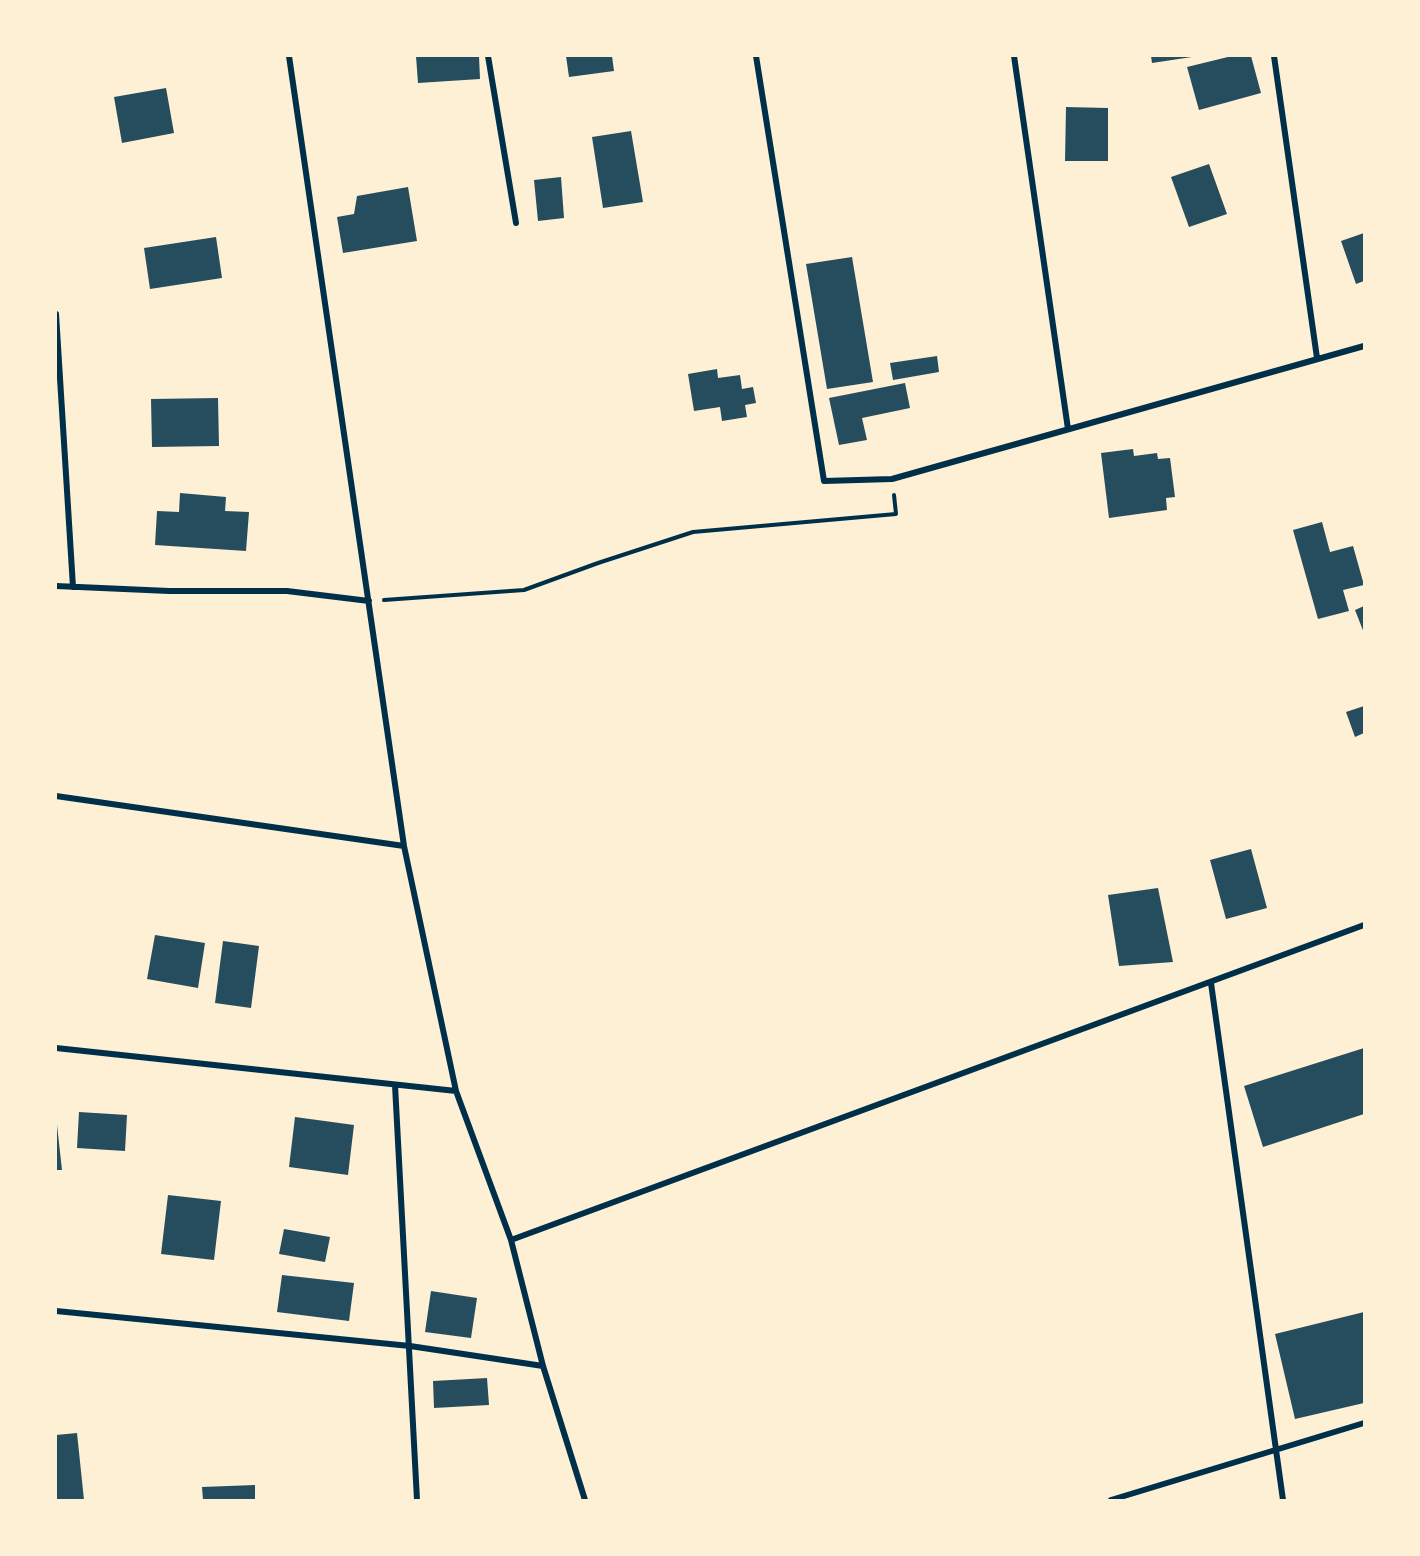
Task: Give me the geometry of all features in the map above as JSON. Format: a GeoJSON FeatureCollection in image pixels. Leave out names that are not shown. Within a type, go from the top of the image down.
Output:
{"type":"FeatureCollection","features":[{"type":"Feature","properties":{"kind":"street"},"geometry":{"type":"LineString","coordinates":[[289,56],[404,846],[456,1090],[511,1240],[543,1366],[585,1500]]}},
{"type":"Feature","properties":{"kind":"street"},"geometry":{"type":"LineString","coordinates":[[488,56],[516,223]]}},
{"type":"Feature","properties":{"kind":"street"},"geometry":{"type":"LineString","coordinates":[[756,56],[824,481],[892,479],[1365,346]]}},
{"type":"Feature","properties":{"kind":"street"},"geometry":{"type":"LineString","coordinates":[[1014,56],[1068,429]]}},
{"type":"Feature","properties":{"kind":"street"},"geometry":{"type":"LineString","coordinates":[[1274,56],[1317,358]]}},
{"type":"Feature","properties":{"kind":"street"},"geometry":{"type":"LineString","coordinates":[[56,314],[73,587]]}},
{"type":"Feature","properties":{"kind":"street"},"geometry":{"type":"LineString","coordinates":[[56,586],[169,591],[287,591],[369,601]]}},
{"type":"Feature","properties":{"kind":"street"},"geometry":{"type":"LineString","coordinates":[[56,796],[404,846]]}},
{"type":"Feature","properties":{"kind":"street"},"geometry":{"type":"LineString","coordinates":[[511,1240],[1365,925]]}},
{"type":"Feature","properties":{"kind":"street"},"geometry":{"type":"LineString","coordinates":[[1211,982],[1283,1500]]}},
{"type":"Feature","properties":{"kind":"street"},"geometry":{"type":"LineString","coordinates":[[56,1048],[395,1086],[456,1090]]}},
{"type":"Feature","properties":{"kind":"street"},"geometry":{"type":"LineString","coordinates":[[395,1086],[417,1500]]}},
{"type":"Feature","properties":{"kind":"street"},"geometry":{"type":"LineString","coordinates":[[56,1311],[410,1346],[543,1366]]}},
{"type":"Feature","properties":{"kind":"street"},"geometry":{"type":"LineString","coordinates":[[1111,1500],[1365,1422]]}},
{"type":"Feature","properties":{"kind":"path"},"geometry":{"type":"LineString","coordinates":[[369,601],[524,590],[598,562],[693,532],[896,514],[892,479]]}},
{"type":"Feature","properties":{"kind":"building"},"geometry":{"type":"Polygon","coordinates":[[[416,56],[479,56],[480,79],[418,83],[416,56]]]}},
{"type":"Feature","properties":{"kind":"building"},"geometry":{"type":"Polygon","coordinates":[[[566,56],[612,56],[614,71],[569,77],[566,56]]]}},
{"type":"Feature","properties":{"kind":"building"},"geometry":{"type":"Polygon","coordinates":[[[1151,56],[1192,56],[1192,57],[1152,63],[1151,56]]]}},
{"type":"Feature","properties":{"kind":"building"},"geometry":{"type":"Polygon","coordinates":[[[1232,56],[1251,56],[1261,93],[1199,110],[1187,67],[1232,56]]]}},
{"type":"Feature","properties":{"kind":"building"},"geometry":{"type":"Polygon","coordinates":[[[166,88],[174,133],[122,143],[114,97],[166,88]]]}},
{"type":"Feature","properties":{"kind":"building"},"geometry":{"type":"Polygon","coordinates":[[[1066,107],[1108,108],[1108,161],[1065,161],[1066,107]]]}},
{"type":"Feature","properties":{"kind":"building"},"geometry":{"type":"Polygon","coordinates":[[[631,131],[643,202],[603,208],[592,137],[631,131]]]}},
{"type":"Feature","properties":{"kind":"building"},"geometry":{"type":"Polygon","coordinates":[[[1209,164],[1227,214],[1189,227],[1171,177],[1209,164]]]}},
{"type":"Feature","properties":{"kind":"building"},"geometry":{"type":"Polygon","coordinates":[[[561,177],[564,218],[538,221],[534,180],[561,177]]]}},
{"type":"Feature","properties":{"kind":"building"},"geometry":{"type":"Polygon","coordinates":[[[408,187],[417,241],[343,253],[337,217],[354,214],[357,196],[408,187]]]}},
{"type":"Feature","properties":{"kind":"building"},"geometry":{"type":"Polygon","coordinates":[[[1364,233],[1364,281],[1356,284],[1341,241],[1364,233]]]}},
{"type":"Feature","properties":{"kind":"building"},"geometry":{"type":"Polygon","coordinates":[[[216,237],[222,278],[150,289],[144,248],[216,237]]]}},
{"type":"Feature","properties":{"kind":"building"},"geometry":{"type":"Polygon","coordinates":[[[852,257],[873,382],[827,389],[806,264],[852,257]]]}},
{"type":"Feature","properties":{"kind":"building"},"geometry":{"type":"Polygon","coordinates":[[[937,356],[939,372],[893,380],[890,363],[937,356]]]}},
{"type":"Feature","properties":{"kind":"building"},"geometry":{"type":"Polygon","coordinates":[[[717,369],[718,378],[740,375],[742,389],[753,387],[756,403],[745,405],[747,417],[722,421],[720,407],[694,411],[688,374],[717,369]]]}},
{"type":"Feature","properties":{"kind":"building"},"geometry":{"type":"Polygon","coordinates":[[[905,383],[910,408],[862,418],[867,440],[839,445],[829,398],[905,383]]]}},
{"type":"Feature","properties":{"kind":"building"},"geometry":{"type":"Polygon","coordinates":[[[218,398],[219,446],[152,447],[151,399],[218,398]]]}},
{"type":"Feature","properties":{"kind":"building"},"geometry":{"type":"Polygon","coordinates":[[[1133,449],[1134,456],[1157,453],[1158,459],[1170,458],[1175,497],[1166,498],[1167,510],[1109,518],[1101,453],[1133,449]]]}},
{"type":"Feature","properties":{"kind":"building"},"geometry":{"type":"Polygon","coordinates":[[[180,493],[226,497],[225,511],[249,512],[246,551],[155,545],[157,511],[179,512],[180,493]]]}},
{"type":"Feature","properties":{"kind":"building"},"geometry":{"type":"Polygon","coordinates":[[[1322,522],[1330,552],[1353,546],[1364,585],[1343,590],[1349,611],[1318,619],[1293,530],[1322,522]]]}},
{"type":"Feature","properties":{"kind":"building"},"geometry":{"type":"Polygon","coordinates":[[[1364,606],[1364,633],[1355,610],[1364,606]]]}},
{"type":"Feature","properties":{"kind":"building"},"geometry":{"type":"Polygon","coordinates":[[[1364,706],[1364,733],[1355,737],[1346,712],[1364,706]]]}},
{"type":"Feature","properties":{"kind":"building"},"geometry":{"type":"Polygon","coordinates":[[[1251,849],[1267,908],[1226,919],[1210,860],[1251,849]]]}},
{"type":"Feature","properties":{"kind":"building"},"geometry":{"type":"Polygon","coordinates":[[[1158,888],[1173,962],[1119,966],[1108,895],[1158,888]]]}},
{"type":"Feature","properties":{"kind":"building"},"geometry":{"type":"Polygon","coordinates":[[[155,935],[205,943],[198,988],[147,979],[155,935]]]}},
{"type":"Feature","properties":{"kind":"building"},"geometry":{"type":"Polygon","coordinates":[[[223,941],[259,946],[251,1008],[215,1003],[223,941]]]}},
{"type":"Feature","properties":{"kind":"building"},"geometry":{"type":"Polygon","coordinates":[[[1364,1048],[1364,1114],[1263,1147],[1244,1086],[1364,1048]]]}},
{"type":"Feature","properties":{"kind":"building"},"geometry":{"type":"Polygon","coordinates":[[[79,1112],[127,1115],[125,1151],[77,1148],[79,1112]]]}},
{"type":"Feature","properties":{"kind":"building"},"geometry":{"type":"Polygon","coordinates":[[[295,1117],[354,1125],[348,1175],[289,1167],[295,1117]]]}},
{"type":"Feature","properties":{"kind":"building"},"geometry":{"type":"Polygon","coordinates":[[[57,1125],[62,1170],[56,1170],[57,1125]]]}},
{"type":"Feature","properties":{"kind":"building"},"geometry":{"type":"Polygon","coordinates":[[[168,1195],[221,1201],[214,1260],[161,1254],[168,1195]]]}},
{"type":"Feature","properties":{"kind":"building"},"geometry":{"type":"Polygon","coordinates":[[[284,1229],[330,1237],[325,1262],[279,1254],[284,1229]]]}},
{"type":"Feature","properties":{"kind":"building"},"geometry":{"type":"Polygon","coordinates":[[[282,1275],[354,1283],[349,1321],[277,1312],[282,1275]]]}},
{"type":"Feature","properties":{"kind":"building"},"geometry":{"type":"Polygon","coordinates":[[[431,1291],[477,1298],[471,1338],[425,1332],[431,1291]]]}},
{"type":"Feature","properties":{"kind":"building"},"geometry":{"type":"Polygon","coordinates":[[[1364,1312],[1364,1403],[1295,1419],[1275,1334],[1364,1312]]]}},
{"type":"Feature","properties":{"kind":"building"},"geometry":{"type":"Polygon","coordinates":[[[487,1378],[489,1405],[434,1408],[433,1381],[487,1378]]]}},
{"type":"Feature","properties":{"kind":"building"},"geometry":{"type":"Polygon","coordinates":[[[77,1433],[84,1500],[56,1500],[56,1435],[77,1433]]]}},
{"type":"Feature","properties":{"kind":"building"},"geometry":{"type":"Polygon","coordinates":[[[255,1485],[255,1500],[203,1500],[202,1487],[255,1485]]]}}]}
